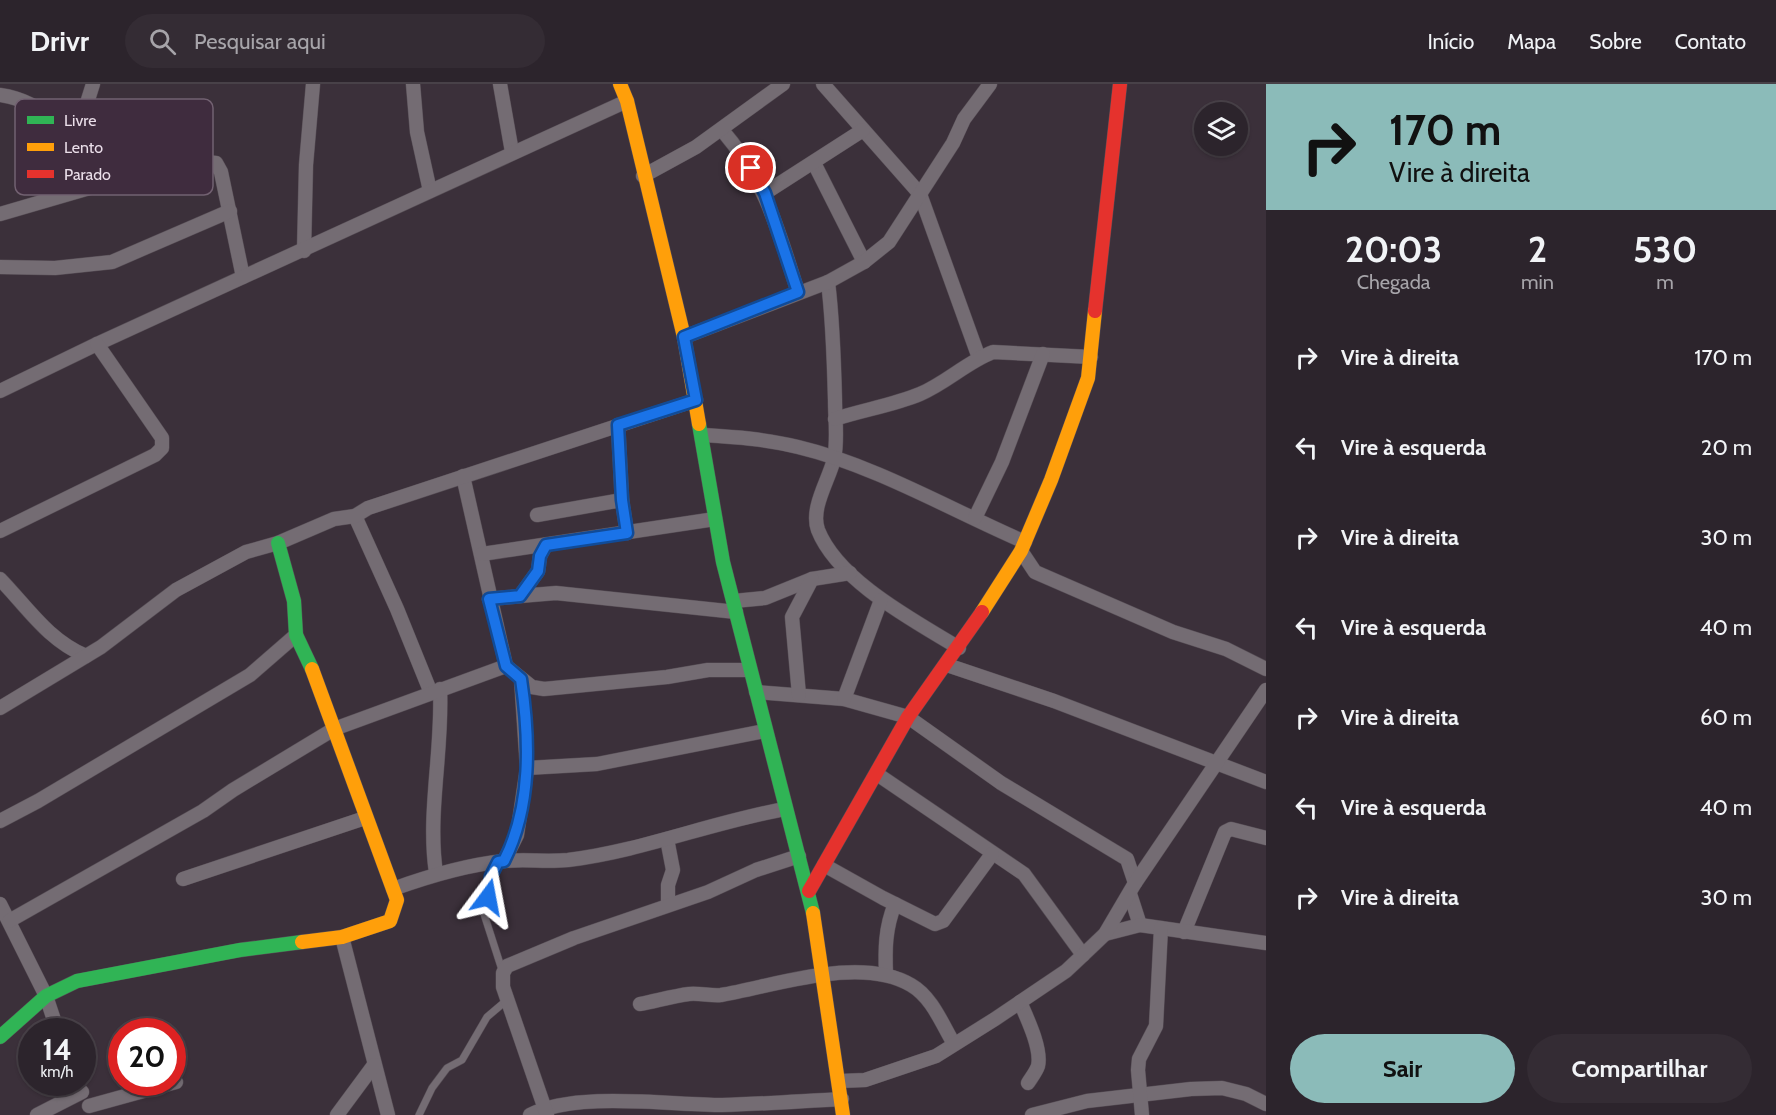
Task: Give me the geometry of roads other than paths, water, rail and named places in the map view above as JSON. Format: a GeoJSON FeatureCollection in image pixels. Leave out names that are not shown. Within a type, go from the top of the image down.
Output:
{"type":"FeatureCollection","features":[{"type":"Feature","properties":{"kind":"street"},"geometry":{"type":"LineString","coordinates":[[88,99],[93,84]]}},
{"type":"Feature","properties":{"kind":"street"},"geometry":{"type":"LineString","coordinates":[[304,251],[306,165],[313,84]]}},
{"type":"Feature","properties":{"kind":"street"},"geometry":{"type":"LineString","coordinates":[[413,84],[417,132],[430,191]]}},
{"type":"Feature","properties":{"kind":"street"},"geometry":{"type":"LineString","coordinates":[[501,84],[512,152]]}},
{"type":"Feature","properties":{"kind":"street"},"geometry":{"type":"LineString","coordinates":[[620,84],[627,101],[643,176],[684,337],[703,435],[723,562],[764,731],[809,891],[840,1082],[843,1115]]}},
{"type":"Feature","properties":{"kind":"street"},"geometry":{"type":"LineString","coordinates":[[643,176],[722,130],[783,84]]}},
{"type":"Feature","properties":{"kind":"street"},"geometry":{"type":"LineString","coordinates":[[824,84],[920,194],[979,358]]}},
{"type":"Feature","properties":{"kind":"street"},"geometry":{"type":"LineString","coordinates":[[684,337],[828,282],[864,262],[889,242],[920,194],[976,89],[990,84]]}},
{"type":"Feature","properties":{"kind":"street"},"geometry":{"type":"LineString","coordinates":[[809,891],[908,717],[959,648],[1023,547],[1080,407],[1091,357],[1120,84]]}},
{"type":"Feature","properties":{"kind":"street"},"geometry":{"type":"LineString","coordinates":[[0,95],[19,91]]}},
{"type":"Feature","properties":{"kind":"street"},"geometry":{"type":"LineString","coordinates":[[0,391],[512,152],[627,101]]}},
{"type":"Feature","properties":{"kind":"street"},"geometry":{"type":"LineString","coordinates":[[722,130],[746,161],[765,193],[798,292]]}},
{"type":"Feature","properties":{"kind":"street"},"geometry":{"type":"LineString","coordinates":[[765,193],[863,130]]}},
{"type":"Feature","properties":{"kind":"street"},"geometry":{"type":"LineString","coordinates":[[213,163],[216,163],[221,172],[243,277]]}},
{"type":"Feature","properties":{"kind":"street"},"geometry":{"type":"LineString","coordinates":[[814,163],[864,262]]}},
{"type":"Feature","properties":{"kind":"street"},"geometry":{"type":"LineString","coordinates":[[0,214],[65,195]]}},
{"type":"Feature","properties":{"kind":"street"},"geometry":{"type":"LineString","coordinates":[[0,267],[55,268],[112,262],[230,211]]}},
{"type":"Feature","properties":{"kind":"street"},"geometry":{"type":"LineString","coordinates":[[828,282],[833,329],[834,458],[819,504],[818,528],[831,551],[850,573],[881,600],[959,648]]}},
{"type":"Feature","properties":{"kind":"street"},"geometry":{"type":"LineString","coordinates":[[0,531],[155,455],[162,448],[162,438],[97,344]]}},
{"type":"Feature","properties":{"kind":"street"},"geometry":{"type":"LineString","coordinates":[[835,419],[919,394],[993,352],[1091,357]]}},
{"type":"Feature","properties":{"kind":"street"},"geometry":{"type":"LineString","coordinates":[[975,518],[1002,462],[1042,354]]}},
{"type":"Feature","properties":{"kind":"street"},"geometry":{"type":"LineString","coordinates":[[0,708],[86,656],[176,590],[246,552],[278,543],[334,519],[355,516],[368,508],[696,400]]}},
{"type":"Feature","properties":{"kind":"street"},"geometry":{"type":"LineString","coordinates":[[618,425],[622,500],[627,533]]}},
{"type":"Feature","properties":{"kind":"street"},"geometry":{"type":"LineString","coordinates":[[703,435],[761,440],[799,447],[834,458],[975,518],[1023,547],[1035,572],[1173,632],[1226,649],[1266,669]]}},
{"type":"Feature","properties":{"kind":"street"},"geometry":{"type":"LineString","coordinates":[[464,476],[482,554],[489,599],[506,666],[532,687],[544,689],[667,677],[708,670],[749,670]]}},
{"type":"Feature","properties":{"kind":"street"},"geometry":{"type":"LineString","coordinates":[[537,515],[622,500]]}},
{"type":"Feature","properties":{"kind":"street"},"geometry":{"type":"LineString","coordinates":[[355,516],[435,691],[442,716],[433,843],[436,873]]}},
{"type":"Feature","properties":{"kind":"street"},"geometry":{"type":"LineString","coordinates":[[482,554],[715,519]]}},
{"type":"Feature","properties":{"kind":"street"},"geometry":{"type":"LineString","coordinates":[[0,1037],[46,996],[77,981],[240,950],[342,937],[390,921],[397,900],[308,658],[296,635],[294,602],[278,543]]}},
{"type":"Feature","properties":{"kind":"street"},"geometry":{"type":"LineString","coordinates":[[520,596],[538,571],[540,556],[546,545]]}},
{"type":"Feature","properties":{"kind":"street"},"geometry":{"type":"LineString","coordinates":[[489,599],[556,593],[735,607],[812,579],[850,573]]}},
{"type":"Feature","properties":{"kind":"street"},"geometry":{"type":"LineString","coordinates":[[0,579],[39,625],[68,648],[86,656]]}},
{"type":"Feature","properties":{"kind":"street"},"geometry":{"type":"LineString","coordinates":[[799,695],[792,617],[812,579]]}},
{"type":"Feature","properties":{"kind":"street"},"geometry":{"type":"LineString","coordinates":[[844,699],[881,600]]}},
{"type":"Feature","properties":{"kind":"street"},"geometry":{"type":"LineString","coordinates":[[0,821],[56,791],[250,675],[296,635]]}},
{"type":"Feature","properties":{"kind":"street"},"geometry":{"type":"LineString","coordinates":[[947,665],[1054,701],[1266,782]]}},
{"type":"Feature","properties":{"kind":"street"},"geometry":{"type":"LineString","coordinates":[[9,921],[203,811],[233,790],[334,729],[506,666]]}},
{"type":"Feature","properties":{"kind":"street"},"geometry":{"type":"LineString","coordinates":[[501,862],[517,835],[527,768],[521,679]]}},
{"type":"Feature","properties":{"kind":"street"},"geometry":{"type":"LineString","coordinates":[[840,1082],[865,1080],[936,1056],[1020,1002],[1083,955],[1105,934],[1132,889],[1266,690]]}},
{"type":"Feature","properties":{"kind":"street"},"geometry":{"type":"LineString","coordinates":[[756,692],[844,699],[908,717],[1001,783],[1127,860],[1140,925]]}},
{"type":"Feature","properties":{"kind":"street"},"geometry":{"type":"LineString","coordinates":[[527,768],[597,764],[764,731]]}},
{"type":"Feature","properties":{"kind":"street"},"geometry":{"type":"LineString","coordinates":[[877,774],[1024,874],[1083,955]]}},
{"type":"Feature","properties":{"kind":"street"},"geometry":{"type":"LineString","coordinates":[[393,889],[436,873],[501,862],[567,860],[650,845],[749,816],[785,809]]}},
{"type":"Feature","properties":{"kind":"street"},"geometry":{"type":"LineString","coordinates":[[183,879],[366,818]]}},
{"type":"Feature","properties":{"kind":"street"},"geometry":{"type":"LineString","coordinates":[[1184,932],[1225,832],[1231,830],[1266,838]]}},
{"type":"Feature","properties":{"kind":"street"},"geometry":{"type":"LineString","coordinates":[[668,839],[673,870],[668,885],[668,905]]}},
{"type":"Feature","properties":{"kind":"street"},"geometry":{"type":"LineString","coordinates":[[824,865],[935,924],[943,921],[992,854]]}},
{"type":"Feature","properties":{"kind":"street"},"geometry":{"type":"LineString","coordinates":[[546,1111],[503,987],[504,973],[514,962],[799,856]]}},
{"type":"Feature","properties":{"kind":"street"},"geometry":{"type":"LineString","coordinates":[[0,904],[46,996],[53,1018]]}},
{"type":"Feature","properties":{"kind":"street"},"geometry":{"type":"LineString","coordinates":[[886,975],[885,943],[888,920],[895,904]]}},
{"type":"Feature","properties":{"kind":"street"},"geometry":{"type":"LineString","coordinates":[[1105,934],[1140,925],[1266,943]]}},
{"type":"Feature","properties":{"kind":"street"},"geometry":{"type":"LineString","coordinates":[[1142,1115],[1139,1059],[1156,1026],[1161,928]]}},
{"type":"Feature","properties":{"kind":"street"},"geometry":{"type":"LineString","coordinates":[[342,937],[387,1115]]}},
{"type":"Feature","properties":{"kind":"street"},"geometry":{"type":"LineString","coordinates":[[640,1004],[690,994],[719,995],[794,978],[867,973],[886,975],[910,984],[921,992],[954,1044]]}},
{"type":"Feature","properties":{"kind":"street"},"geometry":{"type":"LineString","coordinates":[[1020,1002],[1032,1029],[1037,1055],[1038,1066],[1028,1083]]}},
{"type":"Feature","properties":{"kind":"street"},"geometry":{"type":"LineString","coordinates":[[337,1115],[374,1065]]}},
{"type":"Feature","properties":{"kind":"street"},"geometry":{"type":"LineString","coordinates":[[360,1085],[378,1083]]}},
{"type":"Feature","properties":{"kind":"street"},"geometry":{"type":"LineString","coordinates":[[1032,1115],[1052,1112],[1087,1101],[1222,1088],[1266,1104]]}},
{"type":"Feature","properties":{"kind":"street"},"geometry":{"type":"LineString","coordinates":[[37,1115],[66,1096]]}},
{"type":"Feature","properties":{"kind":"street"},"geometry":{"type":"LineString","coordinates":[[84,1096],[90,1111],[134,1096]]}},
{"type":"Feature","properties":{"kind":"street"},"geometry":{"type":"LineString","coordinates":[[530,1115],[605,1102],[723,1105],[842,1099]]}},
{"type":"Feature","properties":{"kind":"lane"},"geometry":{"type":"LineString","coordinates":[[501,862],[491,876],[484,914],[504,973]]}},
{"type":"Feature","properties":{"kind":"lane"},"geometry":{"type":"LineString","coordinates":[[419,1115],[432,1088],[447,1068],[462,1060],[487,1017],[507,1000]]}}]}
